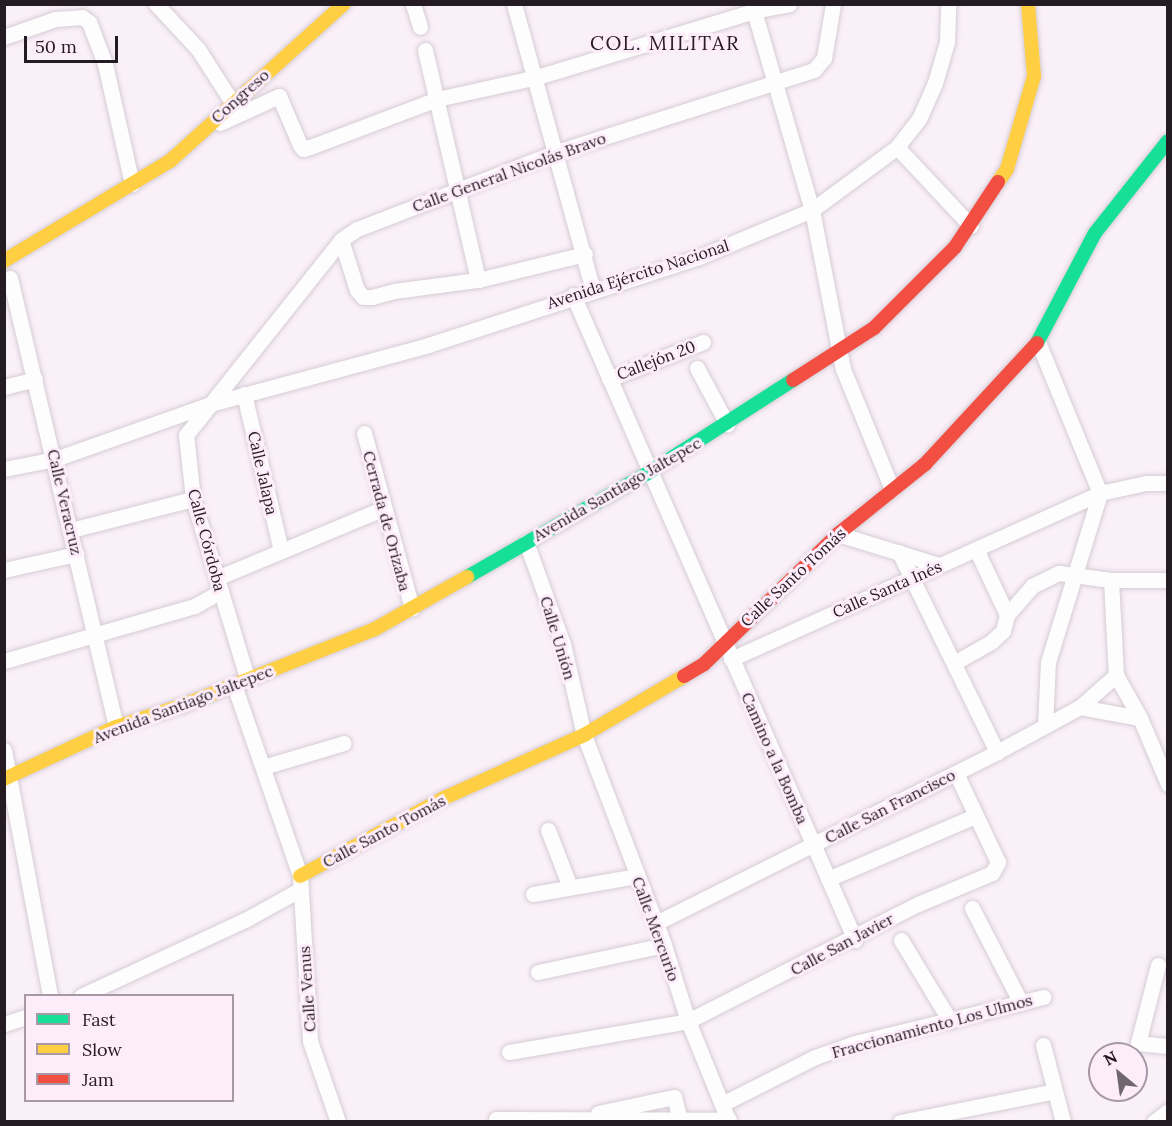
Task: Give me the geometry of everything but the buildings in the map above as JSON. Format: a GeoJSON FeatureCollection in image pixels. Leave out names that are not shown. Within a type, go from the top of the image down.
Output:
{"type":"FeatureCollection","features":[{"type":"Feature","properties":{"kind":"street"},"geometry":{"type":"LineString","coordinates":[[48,4],[55,19]]}},
{"type":"Feature","properties":{"kind":"street","name":"Congreso"},"geometry":{"type":"LineString","coordinates":[[4,261],[170,160],[344,4]]}},
{"type":"Feature","properties":{"kind":"street"},"geometry":{"type":"LineString","coordinates":[[413,4],[420,27]]}},
{"type":"Feature","properties":{"kind":"street"},"geometry":{"type":"LineString","coordinates":[[514,4],[537,77],[593,290]]}},
{"type":"Feature","properties":{"kind":"street"},"geometry":{"type":"LineString","coordinates":[[201,132],[279,96],[303,149],[437,99],[537,77],[753,8],[789,4]]}},
{"type":"Feature","properties":{"kind":"street","name":"Calle General Nicolás Bravo"},"geometry":{"type":"LineString","coordinates":[[210,404],[341,240],[357,229],[557,152],[774,82],[820,64],[833,4]]}},
{"type":"Feature","properties":{"kind":"street","name":"Avenida Ejército Nacional"},"geometry":{"type":"LineString","coordinates":[[4,470],[55,459],[210,404],[428,345],[573,295],[699,257],[812,210],[897,147],[919,119],[935,83],[947,42],[948,4]]}},
{"type":"Feature","properties":{"kind":"street","name":"Avenida Santiago Jaltepec"},"geometry":{"type":"LineString","coordinates":[[8,778],[116,727],[241,683],[375,629],[648,473],[839,354],[906,300],[971,226],[1007,169],[1022,124],[1034,76],[1028,4]]}},
{"type":"Feature","properties":{"kind":"street"},"geometry":{"type":"LineString","coordinates":[[162,7],[198,49],[232,102]]}},
{"type":"Feature","properties":{"kind":"street"},"geometry":{"type":"LineString","coordinates":[[753,8],[812,210],[839,354],[892,489]]}},
{"type":"Feature","properties":{"kind":"street"},"geometry":{"type":"LineString","coordinates":[[4,37],[55,19],[82,17],[98,37],[132,184]]}},
{"type":"Feature","properties":{"kind":"street"},"geometry":{"type":"LineString","coordinates":[[425,50],[459,188],[478,280]]}},
{"type":"Feature","properties":{"kind":"street","name":"Calle Santo Tomás"},"geometry":{"type":"LineString","coordinates":[[85,994],[245,920],[301,883],[444,798],[584,735],[704,664],[724,642],[838,534],[925,464],[1038,342],[1095,233],[1167,141]]}},
{"type":"Feature","properties":{"kind":"street"},"geometry":{"type":"LineString","coordinates":[[897,147],[971,226]]}},
{"type":"Feature","properties":{"kind":"street"},"geometry":{"type":"LineString","coordinates":[[341,240],[357,290],[363,297],[478,280],[585,254]]}},
{"type":"Feature","properties":{"kind":"street","name":"Calle Veracruz"},"geometry":{"type":"LineString","coordinates":[[10,278],[55,459],[116,727]]}},
{"type":"Feature","properties":{"kind":"street","name":"Camino a la Bomba"},"geometry":{"type":"LineString","coordinates":[[573,295],[648,473],[855,940]]}},
{"type":"Feature","properties":{"kind":"street","name":"Callejón 20"},"geometry":{"type":"LineString","coordinates":[[609,379],[703,342]]}},
{"type":"Feature","properties":{"kind":"street"},"geometry":{"type":"LineString","coordinates":[[1038,342],[1100,493],[1077,577],[1048,662],[1045,725]]}},
{"type":"Feature","properties":{"kind":"street"},"geometry":{"type":"LineString","coordinates":[[697,368],[727,424]]}},
{"type":"Feature","properties":{"kind":"street"},"geometry":{"type":"LineString","coordinates":[[4,387],[35,379]]}},
{"type":"Feature","properties":{"kind":"street","name":"Calle Jalapa"},"geometry":{"type":"LineString","coordinates":[[244,394],[281,551]]}},
{"type":"Feature","properties":{"kind":"street","name":"Calle Córdoba"},"geometry":{"type":"LineString","coordinates":[[210,404],[186,435],[194,499],[219,585],[263,767],[301,883]]}},
{"type":"Feature","properties":{"kind":"street","name":"Cerrada de Orizaba"},"geometry":{"type":"LineString","coordinates":[[364,433],[382,509],[412,609]]}},
{"type":"Feature","properties":{"kind":"street","name":"Calle Santa Inés"},"geometry":{"type":"LineString","coordinates":[[731,658],[1100,493],[1146,483],[1167,483]]}},
{"type":"Feature","properties":{"kind":"street"},"geometry":{"type":"LineString","coordinates":[[71,530],[194,499]]}},
{"type":"Feature","properties":{"kind":"street"},"geometry":{"type":"LineString","coordinates":[[4,661],[94,638],[195,606],[219,585],[281,551],[382,509]]}},
{"type":"Feature","properties":{"kind":"street"},"geometry":{"type":"LineString","coordinates":[[838,534],[939,565]]}},
{"type":"Feature","properties":{"kind":"street","name":"Calle Unión"},"geometry":{"type":"LineString","coordinates":[[526,542],[563,644],[584,735]]}},
{"type":"Feature","properties":{"kind":"street"},"geometry":{"type":"LineString","coordinates":[[976,549],[1007,615]]}},
{"type":"Feature","properties":{"kind":"street"},"geometry":{"type":"LineString","coordinates":[[899,552],[997,752]]}},
{"type":"Feature","properties":{"kind":"street"},"geometry":{"type":"LineString","coordinates":[[4,570],[76,554]]}},
{"type":"Feature","properties":{"kind":"street"},"geometry":{"type":"LineString","coordinates":[[954,663],[992,642],[1004,631],[1007,615],[1032,586],[1059,573],[1110,580],[1167,580]]}},
{"type":"Feature","properties":{"kind":"street"},"geometry":{"type":"LineString","coordinates":[[1110,580],[1116,675],[1140,718],[1167,784]]}},
{"type":"Feature","properties":{"kind":"street","name":"Calle San Francisco"},"geometry":{"type":"LineString","coordinates":[[656,923],[997,752],[1080,707],[1116,675]]}},
{"type":"Feature","properties":{"kind":"street"},"geometry":{"type":"LineString","coordinates":[[1080,707],[1140,718]]}},
{"type":"Feature","properties":{"kind":"street","name":"Calle Mercurio"},"geometry":{"type":"LineString","coordinates":[[584,735],[664,945],[688,1022],[724,1103],[729,1121]]}},
{"type":"Feature","properties":{"kind":"street"},"geometry":{"type":"LineString","coordinates":[[263,767],[344,743]]}},
{"type":"Feature","properties":{"kind":"street"},"geometry":{"type":"LineString","coordinates":[[4,750],[50,994]]}},
{"type":"Feature","properties":{"kind":"street"},"geometry":{"type":"LineString","coordinates":[[828,879],[975,816],[956,773]]}},
{"type":"Feature","properties":{"kind":"street","name":"Calle San Javier"},"geometry":{"type":"LineString","coordinates":[[509,1052],[688,1022],[855,940],[901,913],[997,868],[975,816]]}},
{"type":"Feature","properties":{"kind":"street"},"geometry":{"type":"LineString","coordinates":[[548,830],[570,887]]}},
{"type":"Feature","properties":{"kind":"street"},"geometry":{"type":"LineString","coordinates":[[533,894],[637,876]]}},
{"type":"Feature","properties":{"kind":"street","name":"Calle Venus"},"geometry":{"type":"LineString","coordinates":[[301,883],[310,1041],[338,1122]]}},
{"type":"Feature","properties":{"kind":"street"},"geometry":{"type":"LineString","coordinates":[[972,908],[1021,1003]]}},
{"type":"Feature","properties":{"kind":"street"},"geometry":{"type":"LineString","coordinates":[[902,940],[950,1021]]}},
{"type":"Feature","properties":{"kind":"street"},"geometry":{"type":"LineString","coordinates":[[538,972],[664,945]]}},
{"type":"Feature","properties":{"kind":"street"},"geometry":{"type":"LineString","coordinates":[[1158,965],[1138,1043],[1167,1046]]}},
{"type":"Feature","properties":{"kind":"street","name":"Fraccionamiento Los Ulmos"},"geometry":{"type":"LineString","coordinates":[[724,1103],[815,1057],[1043,996]]}},
{"type":"Feature","properties":{"kind":"street"},"geometry":{"type":"LineString","coordinates":[[4,1024],[24,1018]]}},
{"type":"Feature","properties":{"kind":"street"},"geometry":{"type":"LineString","coordinates":[[1042,1045],[1063,1122]]}},
{"type":"Feature","properties":{"kind":"street"},"geometry":{"type":"LineString","coordinates":[[900,1122],[1055,1091]]}},
{"type":"Feature","properties":{"kind":"street"},"geometry":{"type":"LineString","coordinates":[[567,1119],[674,1097],[680,1120]]}},
{"type":"Feature","properties":{"kind":"street"},"geometry":{"type":"LineString","coordinates":[[1154,1122],[1167,1111]]}},
{"type":"Feature","properties":{"kind":"street"},"geometry":{"type":"LineString","coordinates":[[496,1119],[729,1121]]}},
{"type":"Feature","properties":{"kind":"traffic: fast"},"geometry":{"type":"LineString","coordinates":[[1037,343],[1095,233],[1168,141]]}},
{"type":"Feature","properties":{"kind":"traffic: fast"},"geometry":{"type":"LineString","coordinates":[[467,577],[648,473],[793,380]]}},
{"type":"Feature","properties":{"kind":"traffic: slow"},"geometry":{"type":"LineString","coordinates":[[4,261],[170,161],[344,4]]}},
{"type":"Feature","properties":{"kind":"traffic: slow"},"geometry":{"type":"LineString","coordinates":[[998,182],[1007,169],[1034,76],[1028,4]]}},
{"type":"Feature","properties":{"kind":"traffic: slow"},"geometry":{"type":"LineString","coordinates":[[4,779],[116,727],[184,705],[375,629],[467,577]]}},
{"type":"Feature","properties":{"kind":"traffic: slow"},"geometry":{"type":"LineString","coordinates":[[300,876],[444,798],[584,735],[684,676]]}},
{"type":"Feature","properties":{"kind":"traffic: jam"},"geometry":{"type":"LineString","coordinates":[[793,380],[874,328],[955,247],[998,182]]}},
{"type":"Feature","properties":{"kind":"traffic: jam"},"geometry":{"type":"LineString","coordinates":[[684,676],[704,664],[838,534],[925,464],[1037,343]]}},
{"type":"Feature","properties":{"kind":"district","name":"COL. MILITAR"},"geometry":{"type":"Point","coordinates":[665,42]}}]}
